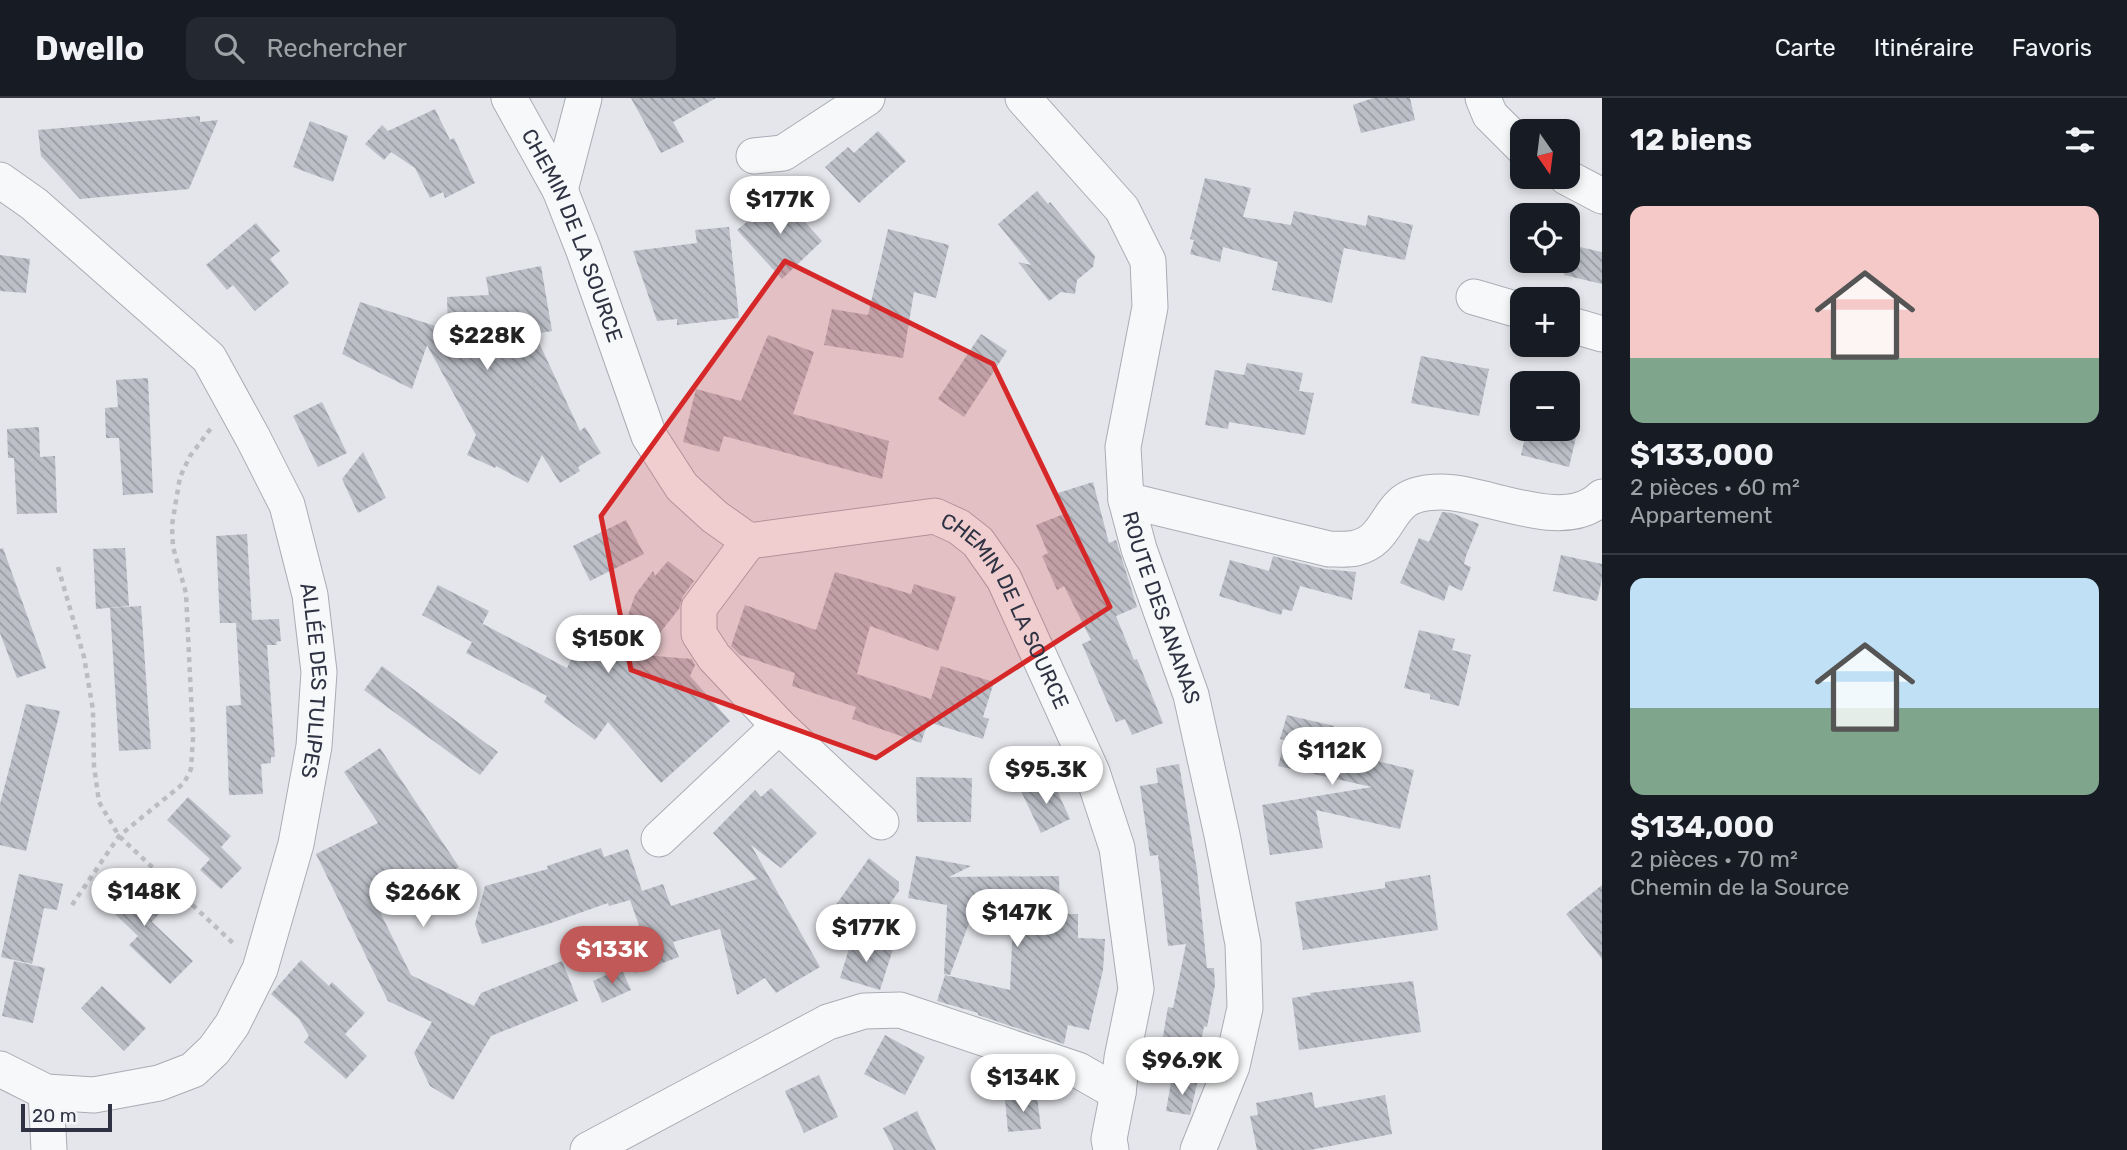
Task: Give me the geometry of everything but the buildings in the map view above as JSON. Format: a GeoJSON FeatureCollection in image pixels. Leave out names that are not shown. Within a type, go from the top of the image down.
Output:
{"type":"FeatureCollection","features":[{"type":"Feature","properties":{"kind":"street","name":"CHEMIN DE LA SOURCE"},"geometry":{"type":"LineString","coordinates":[[509,98],[560,190],[649,436],[682,487],[715,517],[749,541],[935,516],[959,527],[978,541],[1004,579],[1092,772],[1117,848],[1136,989],[1109,1139],[1111,1150]]}},
{"type":"Feature","properties":{"kind":"street"},"geometry":{"type":"LineString","coordinates":[[560,190],[584,98]]}},
{"type":"Feature","properties":{"kind":"street"},"geometry":{"type":"LineString","coordinates":[[754,156],[783,153],[867,98]]}},
{"type":"Feature","properties":{"kind":"street","name":"ROUTE DES ANANAS"},"geometry":{"type":"LineString","coordinates":[[1023,98],[1122,209],[1148,261],[1150,307],[1123,447],[1126,500],[1139,549],[1191,695],[1243,944],[1245,1008],[1232,1066],[1198,1150]]}},
{"type":"Feature","properties":{"kind":"street"},"geometry":{"type":"LineString","coordinates":[[1483,98],[1490,115],[1510,135]]}},
{"type":"Feature","properties":{"kind":"street","name":"ALLÉE DES TULIPES"},"geometry":{"type":"LineString","coordinates":[[0,180],[34,204],[209,358],[287,505],[310,595],[319,672],[314,746],[296,844],[260,969],[232,1025],[214,1050],[193,1070],[159,1083],[94,1095],[46,1092],[0,1069]]}},
{"type":"Feature","properties":{"kind":"street"},"geometry":{"type":"LineString","coordinates":[[1580,184],[1602,196]]}},
{"type":"Feature","properties":{"kind":"street"},"geometry":{"type":"LineString","coordinates":[[1474,297],[1510,308]]}},
{"type":"Feature","properties":{"kind":"street"},"geometry":{"type":"LineString","coordinates":[[1580,328],[1602,334]]}},
{"type":"Feature","properties":{"kind":"street"},"geometry":{"type":"LineString","coordinates":[[1126,500],[1329,549],[1357,548],[1382,533],[1402,502],[1424,492],[1450,492],[1557,514],[1594,505],[1602,497]]}},
{"type":"Feature","properties":{"kind":"street"},"geometry":{"type":"LineString","coordinates":[[749,541],[699,608],[699,634],[714,657],[779,726],[881,822]]}},
{"type":"Feature","properties":{"kind":"street"},"geometry":{"type":"LineString","coordinates":[[659,839],[779,726]]}},
{"type":"Feature","properties":{"kind":"street"},"geometry":{"type":"LineString","coordinates":[[588,1150],[828,1022],[864,1011],[900,1010],[1078,1070],[1118,1093]]}},
{"type":"Feature","properties":{"kind":"street"},"geometry":{"type":"LineString","coordinates":[[46,1092],[49,1150]]}},
{"type":"Feature","properties":{"kind":"path"},"geometry":{"type":"LineString","coordinates":[[72,905],[119,836],[184,783],[191,769],[193,738],[186,593],[173,547],[175,502],[180,477],[190,456],[232,400]]}},
{"type":"Feature","properties":{"kind":"path"},"geometry":{"type":"LineString","coordinates":[[58,567],[84,657],[93,710],[94,766],[99,802],[119,836],[260,969]]}},
{"type":"Feature","properties":{"kind":"highlighted area"},"geometry":{"type":"Polygon","coordinates":[[[785,261],[993,364],[1110,607],[876,758],[631,670],[601,516],[785,261]]]}}]}
